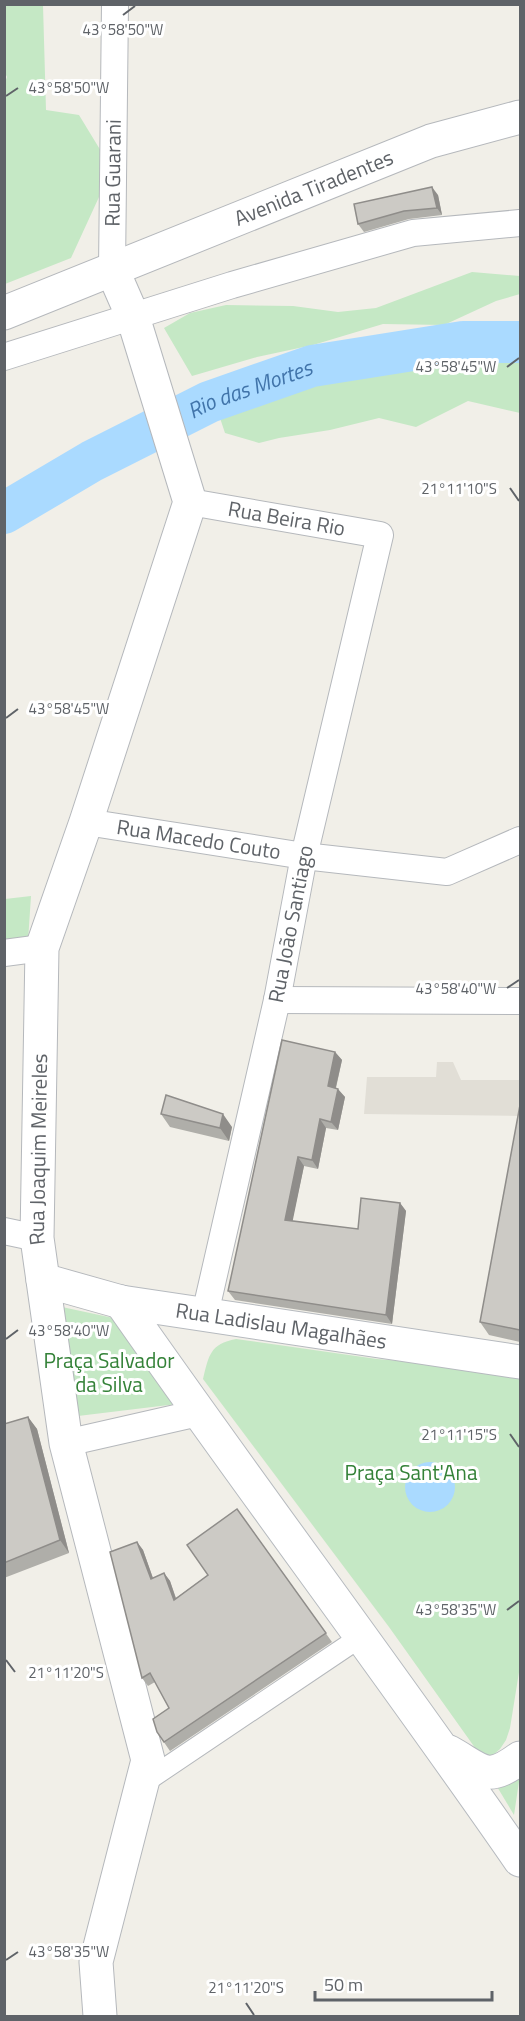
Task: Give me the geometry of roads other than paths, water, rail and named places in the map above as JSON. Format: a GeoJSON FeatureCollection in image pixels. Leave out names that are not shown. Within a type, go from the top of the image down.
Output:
{"type":"FeatureCollection","features":[{"type":"Feature","properties":{"kind":"street","name":"Rua Guarani"},"geometry":{"type":"LineString","coordinates":[[112,269],[115,4]]}},
{"type":"Feature","properties":{"kind":"street","name":"Avenida Tiradentes"},"geometry":{"type":"LineString","coordinates":[[4,313],[431,141],[520,117]]}},
{"type":"Feature","properties":{"kind":"street"},"geometry":{"type":"LineString","coordinates":[[4,357],[232,285],[412,233],[520,223]]}},
{"type":"Feature","properties":{"kind":"street"},"geometry":{"type":"LineString","coordinates":[[112,269],[133,317],[190,502]]}},
{"type":"Feature","properties":{"kind":"street","name":"Rua Beira Rio"},"geometry":{"type":"LineString","coordinates":[[190,502],[380,535]]}},
{"type":"Feature","properties":{"kind":"street","name":"Rua Joaquim Meireles"},"geometry":{"type":"LineString","coordinates":[[100,2016],[96,1962],[148,1760],[66,1443],[37,1238],[42,948],[86,822],[190,502]]}},
{"type":"Feature","properties":{"kind":"street","name":"Rua João Santiago"},"geometry":{"type":"LineString","coordinates":[[205,1314],[277,1000],[304,856],[380,535]]}},
{"type":"Feature","properties":{"kind":"street","name":"Rua Macedo Couto"},"geometry":{"type":"LineString","coordinates":[[86,822],[304,856],[447,872],[520,840]]}},
{"type":"Feature","properties":{"kind":"street"},"geometry":{"type":"LineString","coordinates":[[4,953],[42,948]]}},
{"type":"Feature","properties":{"kind":"street"},"geometry":{"type":"LineString","coordinates":[[277,1000],[520,1001]]}},
{"type":"Feature","properties":{"kind":"street"},"geometry":{"type":"LineString","coordinates":[[4,1231],[37,1238]]}},
{"type":"Feature","properties":{"kind":"street","name":"Rua Ladislau Magalhães"},"geometry":{"type":"LineString","coordinates":[[43,1280],[121,1302],[520,1362]]}},
{"type":"Feature","properties":{"kind":"street"},"geometry":{"type":"LineString","coordinates":[[121,1302],[198,1413],[443,1748],[520,1860]]}},
{"type":"Feature","properties":{"kind":"street"},"geometry":{"type":"LineString","coordinates":[[66,1443],[198,1413]]}},
{"type":"Feature","properties":{"kind":"street"},"geometry":{"type":"LineString","coordinates":[[142,1784],[362,1636]]}},
{"type":"Feature","properties":{"kind":"street"},"geometry":{"type":"LineString","coordinates":[[443,1748],[486,1773],[500,1772],[520,1758]]}},
{"type":"Feature","properties":{"kind":"water"},"geometry":{"type":"Polygon","coordinates":[[[425,1462],[435,1462],[448,1469],[455,1482],[455,1492],[448,1505],[435,1512],[425,1512],[416,1508],[409,1501],[405,1492],[405,1482],[409,1473],[416,1466],[425,1462]]]}},
{"type":"Feature","properties":{"kind":"waterway","name":"Rio das Mortes"},"geometry":{"type":"LineString","coordinates":[[4,513],[92,461],[209,402],[312,366],[463,342],[520,342]]}},
{"type":"Feature","properties":{"kind":"park label","name":"Praça Salvador da Silva"},"geometry":{"type":"Point","coordinates":[109,1373]}},
{"type":"Feature","properties":{"kind":"park label","name":"Praça Sant'Ana"},"geometry":{"type":"Point","coordinates":[411,1473]}}]}
